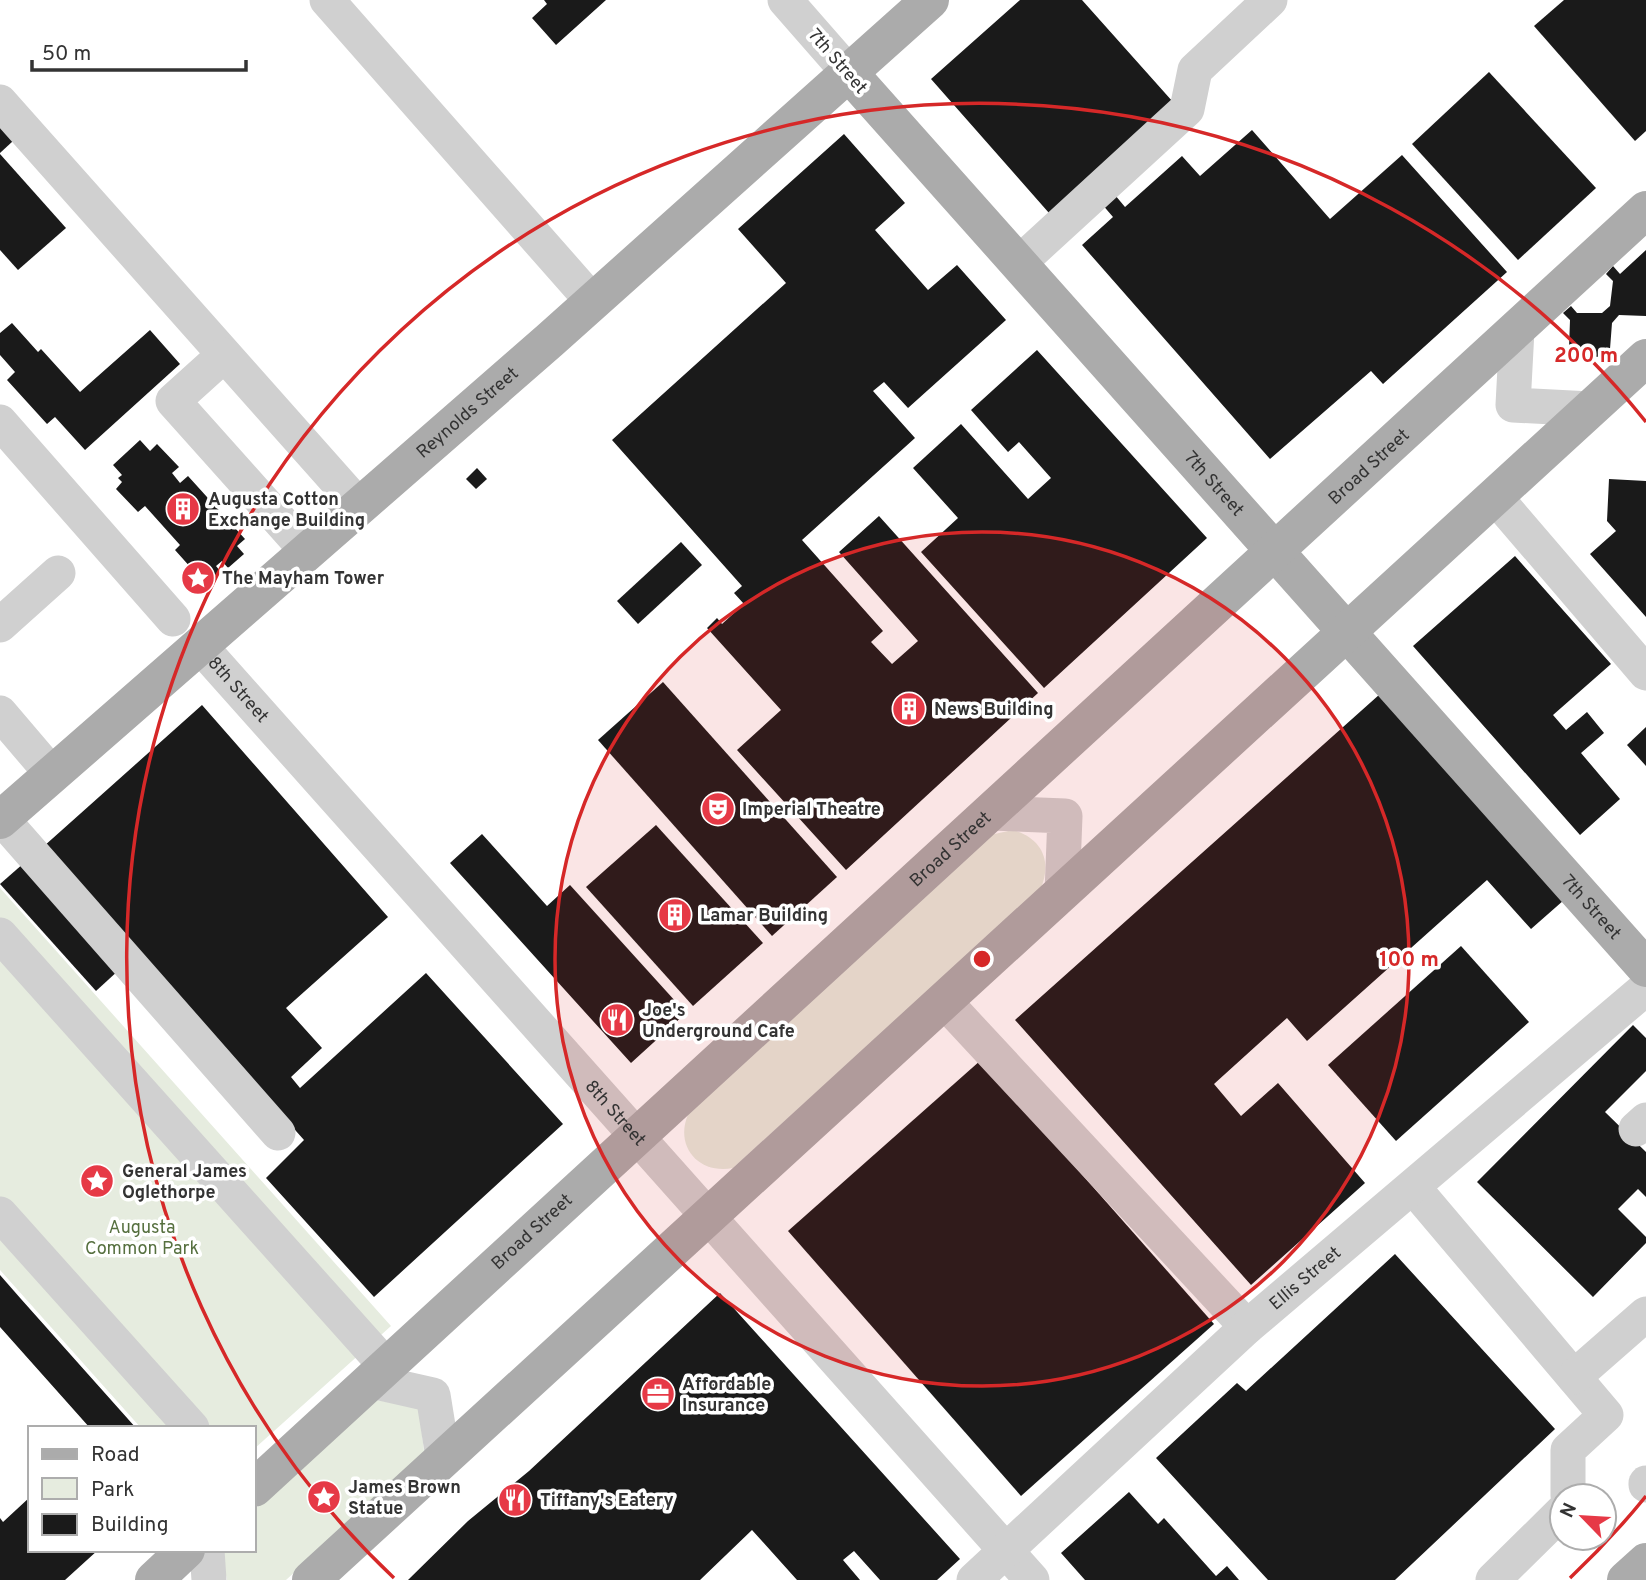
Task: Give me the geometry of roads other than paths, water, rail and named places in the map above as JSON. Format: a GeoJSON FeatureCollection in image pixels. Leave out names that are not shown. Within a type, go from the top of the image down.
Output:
{"type":"FeatureCollection","features":[{"type":"Feature","properties":{"kind":"main road","name":"Reynolds Street"},"geometry":{"type":"LineString","coordinates":[[1,820],[593,302],[930,0]]}},
{"type":"Feature","properties":{"kind":"main road","name":"7th Street"},"geometry":{"type":"LineString","coordinates":[[848,72],[1646,968]]}},
{"type":"Feature","properties":{"kind":"main road","name":"Broad Street"},"geometry":{"type":"LineString","coordinates":[[256,1487],[1646,210]]}},
{"type":"Feature","properties":{"kind":"main road"},"geometry":{"type":"LineString","coordinates":[[311,1580],[1646,358]]}},
{"type":"Feature","properties":{"kind":"main road"},"geometry":{"type":"LineString","coordinates":[[154,1580],[184,1552]]}},
{"type":"Feature","properties":{"kind":"main road"},"geometry":{"type":"LineString","coordinates":[[1626,1580],[1646,1562]]}},
{"type":"Feature","properties":{"kind":"street"},"geometry":{"type":"LineString","coordinates":[[327,0],[593,302]]}},
{"type":"Feature","properties":{"kind":"street","name":"7th Street"},"geometry":{"type":"LineString","coordinates":[[785,0],[848,72]]}},
{"type":"Feature","properties":{"kind":"street"},"geometry":{"type":"LineString","coordinates":[[1019,264],[1188,109],[1195,70],[1270,0]]}},
{"type":"Feature","properties":{"kind":"street"},"geometry":{"type":"LineString","coordinates":[[0,102],[359,506]]}},
{"type":"Feature","properties":{"kind":"street"},"geometry":{"type":"LineString","coordinates":[[1517,330],[1513,405],[1591,409]]}},
{"type":"Feature","properties":{"kind":"street"},"geometry":{"type":"LineString","coordinates":[[224,355],[173,401],[307,552]]}},
{"type":"Feature","properties":{"kind":"street"},"geometry":{"type":"LineString","coordinates":[[0,422],[173,619]]}},
{"type":"Feature","properties":{"kind":"street"},"geometry":{"type":"LineString","coordinates":[[1496,498],[1646,673]]}},
{"type":"Feature","properties":{"kind":"street"},"geometry":{"type":"LineString","coordinates":[[0,625],[58,573]]}},
{"type":"Feature","properties":{"kind":"street","name":"8th Street"},"geometry":{"type":"LineString","coordinates":[[200,646],[1032,1580]]}},
{"type":"Feature","properties":{"kind":"street"},"geometry":{"type":"LineString","coordinates":[[0,713],[52,774]]}},
{"type":"Feature","properties":{"kind":"street"},"geometry":{"type":"LineString","coordinates":[[992,813],[1065,816],[1062,893]]}},
{"type":"Feature","properties":{"kind":"street"},"geometry":{"type":"LineString","coordinates":[[1,820],[278,1133]]}},
{"type":"Feature","properties":{"kind":"street"},"geometry":{"type":"LineString","coordinates":[[0,935],[379,1374],[433,1395],[443,1457]]}},
{"type":"Feature","properties":{"kind":"street","name":"Ellis Street"},"geometry":{"type":"LineString","coordinates":[[974,1580],[1247,1327],[1646,988]]}},
{"type":"Feature","properties":{"kind":"street"},"geometry":{"type":"LineString","coordinates":[[945,1002],[1247,1327]]}},
{"type":"Feature","properties":{"kind":"street"},"geometry":{"type":"LineString","coordinates":[[1413,1187],[1606,1415],[1568,1450],[1568,1482]]}},
{"type":"Feature","properties":{"kind":"street"},"geometry":{"type":"LineString","coordinates":[[0,1214],[190,1426]]}},
{"type":"Feature","properties":{"kind":"street"},"geometry":{"type":"LineString","coordinates":[[1574,1377],[1642,1324]]}},
{"type":"Feature","properties":{"kind":"street"},"geometry":{"type":"LineString","coordinates":[[1493,1580],[1548,1526]]}},
{"type":"Feature","properties":{"kind":"street"},"geometry":{"type":"LineString","coordinates":[[207,1552],[209,1580]]}},
{"type":"Feature","properties":{"kind":"place","name":"Augusta Cotton Exchange Building"},"geometry":{"type":"Point","coordinates":[183,509]}},
{"type":"Feature","properties":{"kind":"place","name":"The Mayham Tower"},"geometry":{"type":"Point","coordinates":[198,578]}},
{"type":"Feature","properties":{"kind":"place","name":"News Building"},"geometry":{"type":"Point","coordinates":[909,709]}},
{"type":"Feature","properties":{"kind":"place","name":"Imperial Theatre"},"geometry":{"type":"Point","coordinates":[718,809]}},
{"type":"Feature","properties":{"kind":"place","name":"Lamar Building"},"geometry":{"type":"Point","coordinates":[675,915]}},
{"type":"Feature","properties":{"kind":"place","name":"Joe's Underground Cafe"},"geometry":{"type":"Point","coordinates":[617,1020]}},
{"type":"Feature","properties":{"kind":"place","name":"General James Oglethorpe"},"geometry":{"type":"Point","coordinates":[97,1181]}},
{"type":"Feature","properties":{"kind":"place","name":"Affordable Insurance"},"geometry":{"type":"Point","coordinates":[658,1394]}},
{"type":"Feature","properties":{"kind":"place","name":"James Brown Statue"},"geometry":{"type":"Point","coordinates":[324,1497]}},
{"type":"Feature","properties":{"kind":"place","name":"Tiffany's Eatery"},"geometry":{"type":"Point","coordinates":[515,1500]}},
{"type":"Feature","properties":{"kind":"park label","name":"Augusta Common Park"},"geometry":{"type":"Point","coordinates":[142,1237]}}]}
